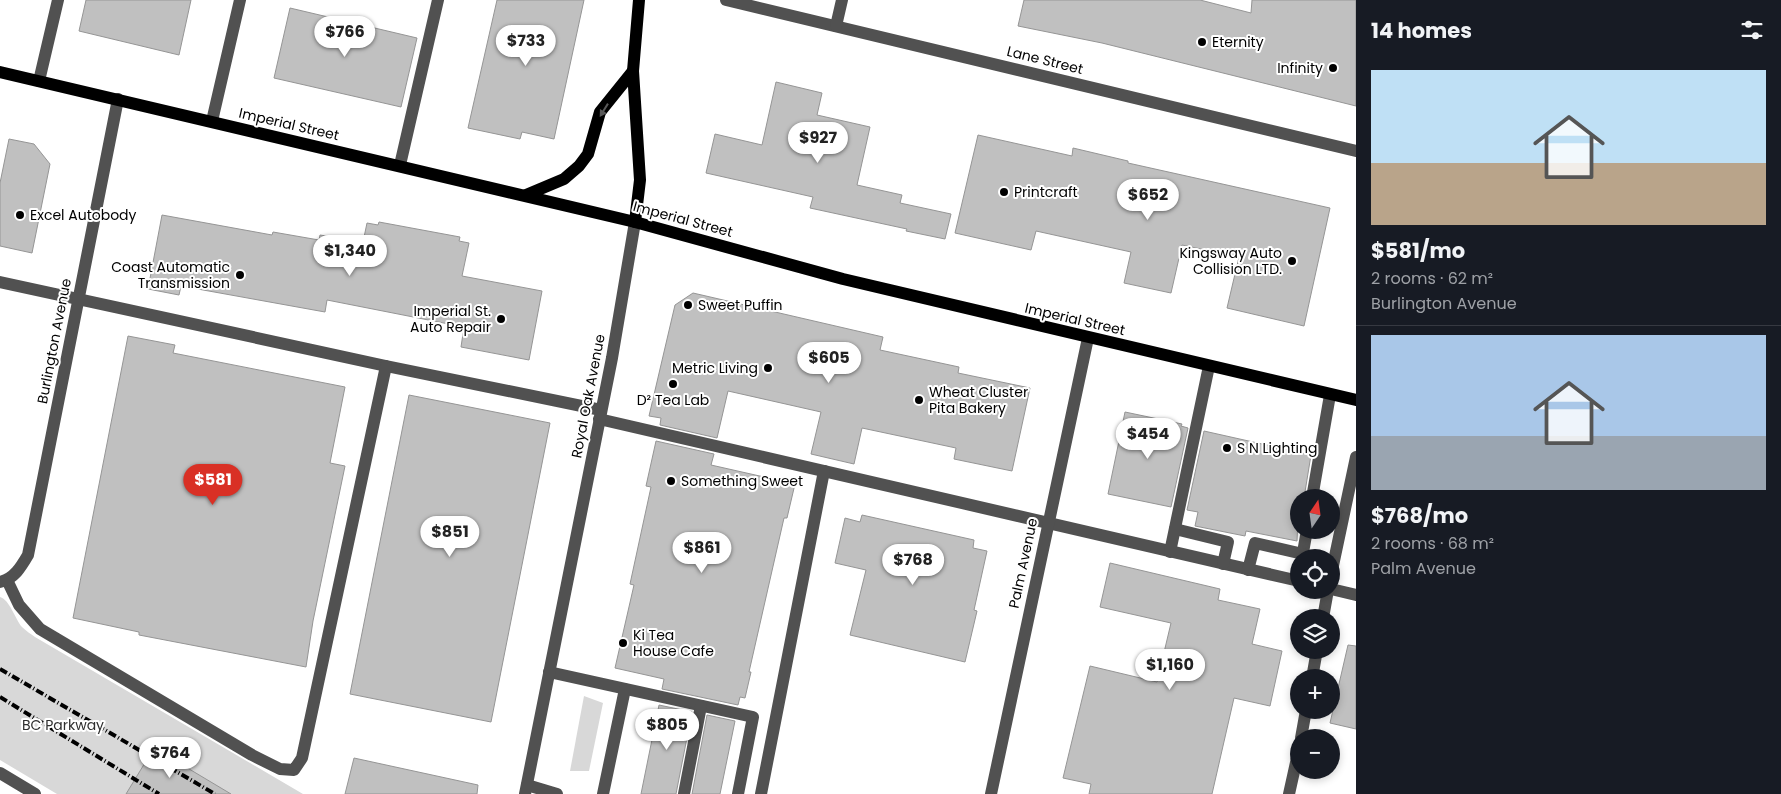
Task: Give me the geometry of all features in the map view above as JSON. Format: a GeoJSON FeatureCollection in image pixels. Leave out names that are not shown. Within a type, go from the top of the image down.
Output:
{"type":"FeatureCollection","features":[{"type":"Feature","properties":{"kind":"main road","name":"Royal Oak Avenue"},"geometry":{"type":"LineString","coordinates":[[636,222],[640,180],[633,71],[639,0]]}},
{"type":"Feature","properties":{"kind":"main road"},"geometry":{"type":"LineString","coordinates":[[526,195],[564,179],[579,166],[588,154],[600,112],[633,71]]}},
{"type":"Feature","properties":{"kind":"main road","name":"Imperial Street"},"geometry":{"type":"LineString","coordinates":[[0,72],[526,195],[636,222],[843,279],[1356,400]]}},
{"type":"Feature","properties":{"kind":"street"},"geometry":{"type":"LineString","coordinates":[[39,81],[58,0]]}},
{"type":"Feature","properties":{"kind":"street"},"geometry":{"type":"LineString","coordinates":[[212,121],[240,0]]}},
{"type":"Feature","properties":{"kind":"street"},"geometry":{"type":"LineString","coordinates":[[400,165],[438,0]]}},
{"type":"Feature","properties":{"kind":"street","name":"Lane Street"},"geometry":{"type":"LineString","coordinates":[[726,0],[1356,151]]}},
{"type":"Feature","properties":{"kind":"street"},"geometry":{"type":"LineString","coordinates":[[836,26],[842,0]]}},
{"type":"Feature","properties":{"kind":"street","name":"Burlington Avenue"},"geometry":{"type":"LineString","coordinates":[[4,581],[20,569],[28,555],[118,99]]}},
{"type":"Feature","properties":{"kind":"street","name":"Royal Oak Avenue"},"geometry":{"type":"LineString","coordinates":[[526,790],[636,222]]}},
{"type":"Feature","properties":{"kind":"street"},"geometry":{"type":"LineString","coordinates":[[0,282],[386,366],[600,415],[1046,524],[1248,570],[1290,578]]}},
{"type":"Feature","properties":{"kind":"street","name":"Palm Avenue"},"geometry":{"type":"LineString","coordinates":[[991,794],[1046,524],[1088,338]]}},
{"type":"Feature","properties":{"kind":"street"},"geometry":{"type":"LineString","coordinates":[[4,581],[20,605],[40,629],[252,755],[280,769],[294,770],[302,758],[386,366]]}},
{"type":"Feature","properties":{"kind":"street"},"geometry":{"type":"LineString","coordinates":[[1170,552],[1209,366]]}},
{"type":"Feature","properties":{"kind":"street"},"geometry":{"type":"LineString","coordinates":[[1314,489],[1330,395]]}},
{"type":"Feature","properties":{"kind":"street"},"geometry":{"type":"LineString","coordinates":[[1337,549],[1356,457]]}},
{"type":"Feature","properties":{"kind":"street"},"geometry":{"type":"LineString","coordinates":[[762,794],[824,471]]}},
{"type":"Feature","properties":{"kind":"street"},"geometry":{"type":"LineString","coordinates":[[1175,529],[1228,542],[1223,564]]}},
{"type":"Feature","properties":{"kind":"street"},"geometry":{"type":"LineString","coordinates":[[1248,570],[1255,543],[1290,553]]}},
{"type":"Feature","properties":{"kind":"street"},"geometry":{"type":"LineString","coordinates":[[1340,591],[1356,595]]}},
{"type":"Feature","properties":{"kind":"street"},"geometry":{"type":"LineString","coordinates":[[550,672],[753,717],[738,794]]}},
{"type":"Feature","properties":{"kind":"street"},"geometry":{"type":"LineString","coordinates":[[604,794],[625,689]]}},
{"type":"Feature","properties":{"kind":"street"},"geometry":{"type":"LineString","coordinates":[[684,794],[702,706]]}},
{"type":"Feature","properties":{"kind":"street"},"geometry":{"type":"LineString","coordinates":[[0,773],[35,794]]}},
{"type":"Feature","properties":{"kind":"street"},"geometry":{"type":"LineString","coordinates":[[1290,794],[1293,779]]}},
{"type":"Feature","properties":{"kind":"street"},"geometry":{"type":"LineString","coordinates":[[526,790],[557,794]]}},
{"type":"Feature","properties":{"kind":"green space","name":"BC Parkway"},"geometry":{"type":"Polygon","coordinates":[[[0,597],[10,606],[19,624],[35,637],[303,794],[57,794],[0,760],[0,597]]]}},
{"type":"Feature","properties":{"kind":"green space"},"geometry":{"type":"Polygon","coordinates":[[[584,696],[603,703],[589,771],[570,771],[584,696]]]}},
{"type":"Feature","properties":{"kind":"building"},"geometry":{"type":"Polygon","coordinates":[[[86,0],[191,0],[179,55],[79,31],[86,0]]]}},
{"type":"Feature","properties":{"kind":"building"},"geometry":{"type":"Polygon","coordinates":[[[497,0],[584,0],[554,139],[522,132],[520,139],[468,128],[497,0]]]}},
{"type":"Feature","properties":{"kind":"building","name":"Eternity"},"geometry":{"type":"Polygon","coordinates":[[[1024,0],[1200,0],[1251,13],[1252,0],[1356,0],[1356,106],[1102,43],[1018,26],[1024,0]]]}},
{"type":"Feature","properties":{"kind":"building"},"geometry":{"type":"Polygon","coordinates":[[[290,8],[417,38],[401,107],[274,78],[290,8]]]}},
{"type":"Feature","properties":{"kind":"building"},"geometry":{"type":"Polygon","coordinates":[[[776,82],[822,93],[817,115],[870,127],[857,185],[902,195],[900,203],[951,214],[945,239],[810,208],[813,197],[706,173],[715,134],[762,145],[776,82]]]}},
{"type":"Feature","properties":{"kind":"building"},"geometry":{"type":"Polygon","coordinates":[[[978,135],[1072,156],[1073,148],[1128,161],[1128,163],[1330,208],[1304,326],[1227,308],[1239,257],[1182,245],[1171,293],[1124,283],[1131,252],[1036,231],[1031,250],[955,233],[978,135]]]}},
{"type":"Feature","properties":{"kind":"building","name":"Excel Autobody"},"geometry":{"type":"Polygon","coordinates":[[[9,139],[34,144],[50,164],[32,253],[0,246],[0,183],[9,139]]]}},
{"type":"Feature","properties":{"kind":"building"},"geometry":{"type":"Polygon","coordinates":[[[162,215],[272,235],[273,232],[319,240],[320,235],[363,242],[367,223],[378,225],[379,222],[460,237],[459,241],[469,243],[462,276],[542,291],[529,360],[461,347],[464,327],[327,300],[325,312],[181,286],[179,295],[148,289],[162,215]]]}},
{"type":"Feature","properties":{"kind":"building","name":"Metric Living"},"geometry":{"type":"Polygon","coordinates":[[[693,293],[883,337],[880,350],[959,367],[958,373],[1030,388],[1012,471],[954,459],[956,448],[862,428],[854,464],[811,454],[821,412],[728,391],[717,438],[660,425],[661,418],[649,416],[675,305],[693,293]]]}},
{"type":"Feature","properties":{"kind":"building"},"geometry":{"type":"Polygon","coordinates":[[[128,336],[175,345],[173,353],[345,387],[330,463],[345,466],[313,621],[306,667],[139,635],[139,632],[73,618],[128,336]]]}},
{"type":"Feature","properties":{"kind":"building"},"geometry":{"type":"Polygon","coordinates":[[[409,395],[550,423],[491,722],[350,694],[409,395]]]}},
{"type":"Feature","properties":{"kind":"building"},"geometry":{"type":"Polygon","coordinates":[[[1125,412],[1182,424],[1181,426],[1188,428],[1171,507],[1108,494],[1125,412]]]}},
{"type":"Feature","properties":{"kind":"building"},"geometry":{"type":"Polygon","coordinates":[[[1204,431],[1311,455],[1305,489],[1290,489],[1290,539],[1297,539],[1297,541],[1246,531],[1245,536],[1195,526],[1198,512],[1187,510],[1204,431]]]}},
{"type":"Feature","properties":{"kind":"building"},"geometry":{"type":"Polygon","coordinates":[[[656,441],[714,454],[711,465],[795,484],[787,518],[784,518],[749,672],[751,672],[745,698],[740,697],[738,705],[662,689],[664,679],[615,668],[634,585],[630,584],[651,487],[646,486],[656,441]]]}},
{"type":"Feature","properties":{"kind":"building"},"geometry":{"type":"Polygon","coordinates":[[[862,515],[974,540],[973,548],[987,551],[974,610],[977,611],[965,662],[850,635],[866,570],[835,563],[845,518],[860,522],[862,515]]]}},
{"type":"Feature","properties":{"kind":"building"},"geometry":{"type":"Polygon","coordinates":[[[1110,563],[1220,589],[1218,600],[1260,609],[1252,644],[1282,651],[1270,706],[1234,698],[1212,794],[1089,794],[1091,784],[1063,778],[1090,666],[1157,682],[1171,623],[1100,607],[1110,563]]]}},
{"type":"Feature","properties":{"kind":"building"},"geometry":{"type":"Polygon","coordinates":[[[1348,645],[1356,646],[1356,729],[1330,723],[1331,719],[1340,719],[1340,680],[1348,645]]]}},
{"type":"Feature","properties":{"kind":"building"},"geometry":{"type":"Polygon","coordinates":[[[659,705],[692,712],[676,794],[641,794],[659,705]]]}},
{"type":"Feature","properties":{"kind":"building"},"geometry":{"type":"Polygon","coordinates":[[[707,715],[735,721],[720,794],[692,794],[707,715]]]}},
{"type":"Feature","properties":{"kind":"building"},"geometry":{"type":"Polygon","coordinates":[[[154,748],[231,794],[126,794],[154,748]]]}},
{"type":"Feature","properties":{"kind":"building"},"geometry":{"type":"Polygon","coordinates":[[[354,758],[478,785],[477,794],[345,794],[354,758]]]}},
{"type":"Feature","properties":{"kind":"railway"},"geometry":{"type":"LineString","coordinates":[[0,669],[215,794]]}},
{"type":"Feature","properties":{"kind":"railway"},"geometry":{"type":"LineString","coordinates":[[0,697],[159,794]]}},
{"type":"Feature","properties":{"kind":"place","name":"Eternity"},"geometry":{"type":"Point","coordinates":[1202,42]}},
{"type":"Feature","properties":{"kind":"place","name":"Infinity"},"geometry":{"type":"Point","coordinates":[1333,68]}},
{"type":"Feature","properties":{"kind":"place","name":"Printcraft"},"geometry":{"type":"Point","coordinates":[1004,192]}},
{"type":"Feature","properties":{"kind":"place","name":"Excel Autobody"},"geometry":{"type":"Point","coordinates":[20,215]}},
{"type":"Feature","properties":{"kind":"place","name":"Kingsway Auto Collision LTD."},"geometry":{"type":"Point","coordinates":[1292,261]}},
{"type":"Feature","properties":{"kind":"place","name":"Coast Automatic Transmission"},"geometry":{"type":"Point","coordinates":[240,275]}},
{"type":"Feature","properties":{"kind":"place","name":"Sweet Puffin"},"geometry":{"type":"Point","coordinates":[688,305]}},
{"type":"Feature","properties":{"kind":"place","name":"Imperial St. Auto Repair"},"geometry":{"type":"Point","coordinates":[501,319]}},
{"type":"Feature","properties":{"kind":"place","name":"Metric Living"},"geometry":{"type":"Point","coordinates":[768,368]}},
{"type":"Feature","properties":{"kind":"place","name":"D² Tea Lab"},"geometry":{"type":"Point","coordinates":[673,384]}},
{"type":"Feature","properties":{"kind":"place","name":"Wheat Cluster Pita Bakery"},"geometry":{"type":"Point","coordinates":[919,400]}},
{"type":"Feature","properties":{"kind":"place","name":"S N Lighting"},"geometry":{"type":"Point","coordinates":[1227,448]}},
{"type":"Feature","properties":{"kind":"place","name":"Something Sweet"},"geometry":{"type":"Point","coordinates":[671,481]}},
{"type":"Feature","properties":{"kind":"place","name":"Ki Tea House Cafe"},"geometry":{"type":"Point","coordinates":[623,643]}}]}
